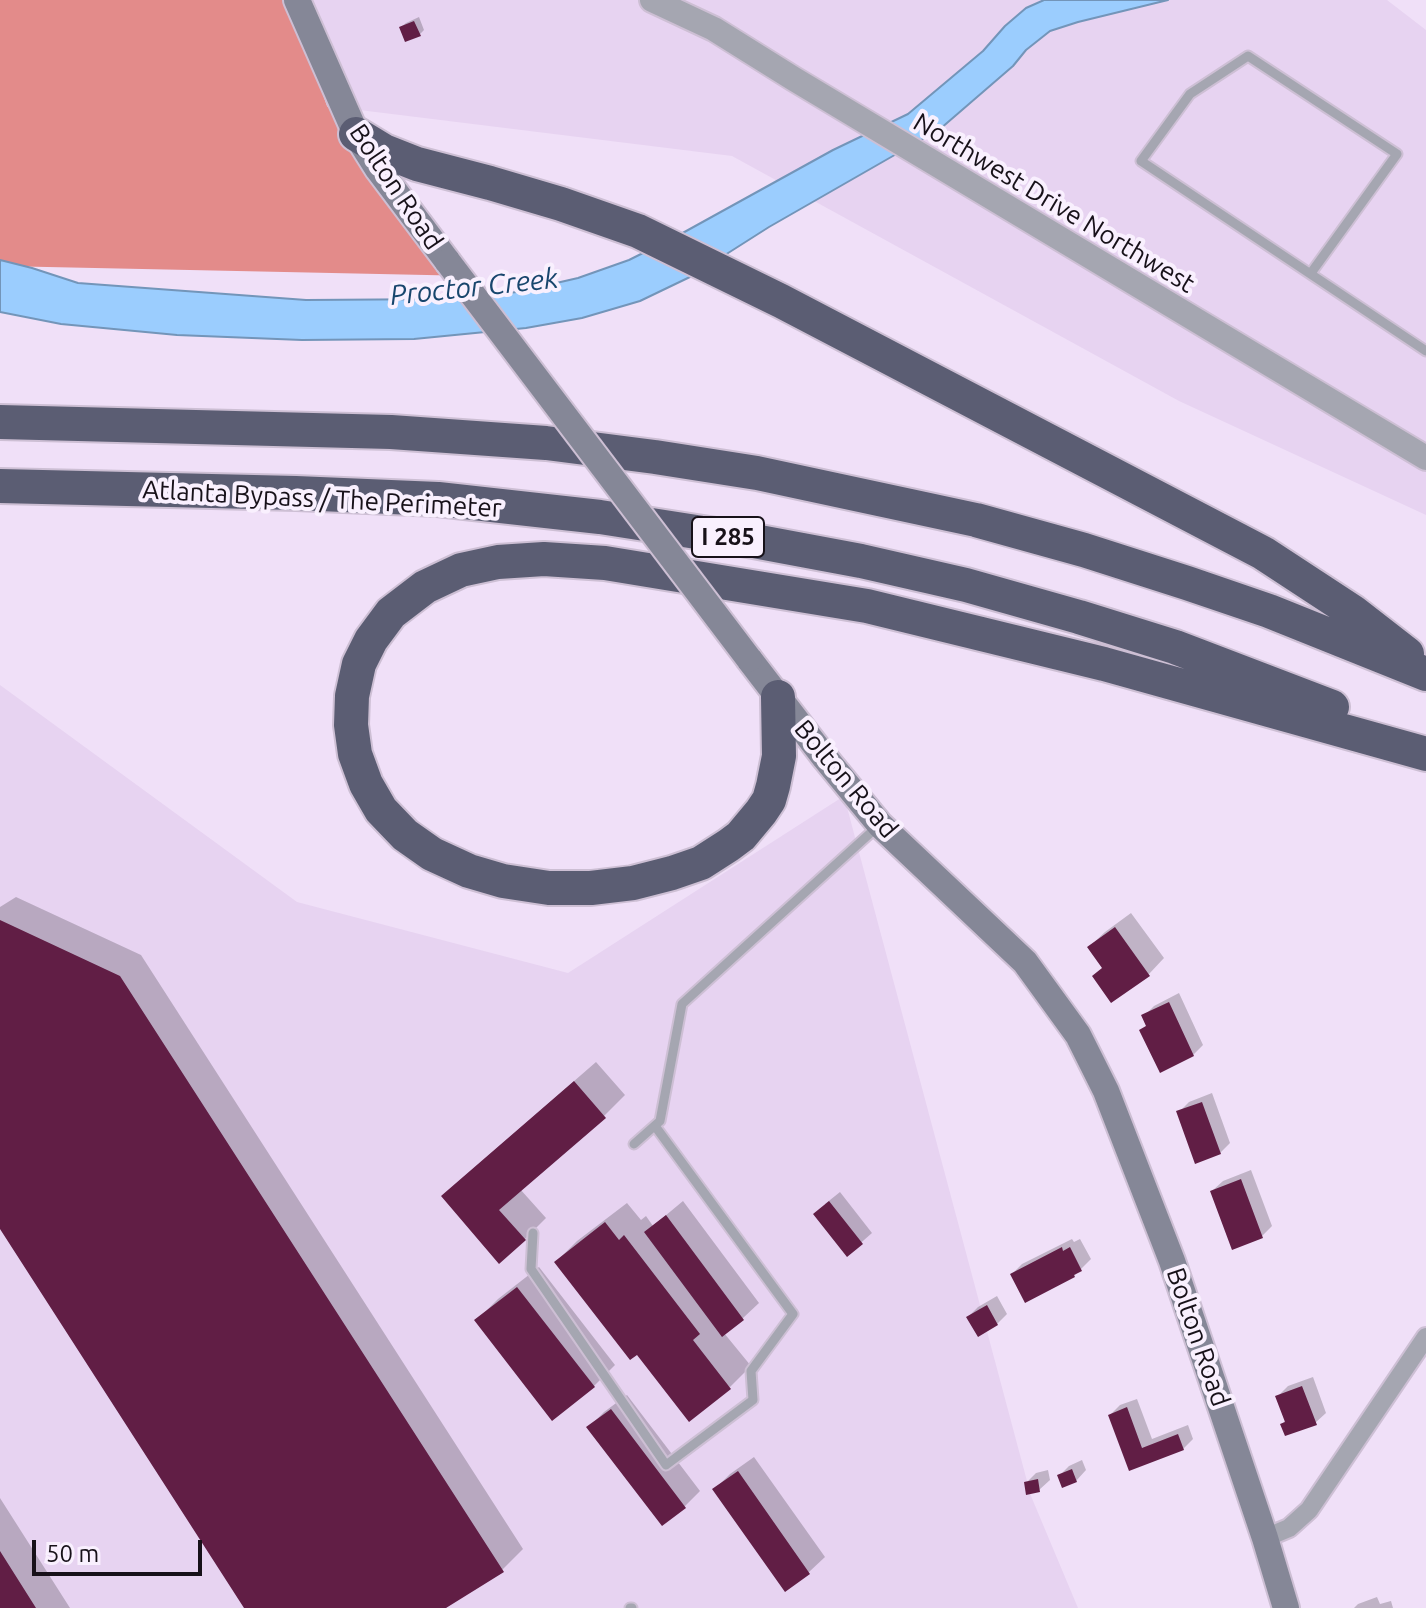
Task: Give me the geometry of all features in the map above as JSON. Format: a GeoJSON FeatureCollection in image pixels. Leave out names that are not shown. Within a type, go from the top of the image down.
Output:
{"type":"FeatureCollection","features":[{"type":"Feature","properties":{"kind":"highway"},"geometry":{"type":"LineString","coordinates":[[356,134],[384,151],[417,164],[561,204],[638,231],[781,301],[1263,553],[1353,612],[1426,672]]}},
{"type":"Feature","properties":{"kind":"highway"},"geometry":{"type":"LineString","coordinates":[[0,422],[391,432],[546,443],[757,473],[976,520],[1084,550],[1269,611],[1426,672]]}},
{"type":"Feature","properties":{"kind":"highway","name":"Atlanta Bypass / The Perimeter"},"geometry":{"type":"LineString","coordinates":[[0,486],[438,499],[600,517],[754,541],[966,585],[1079,617],[1175,647],[1273,683],[1426,746]]}},
{"type":"Feature","properties":{"kind":"highway"},"geometry":{"type":"LineString","coordinates":[[778,697],[779,756],[773,786],[769,800],[741,836],[714,855],[686,868],[633,883],[591,888],[549,888],[503,881],[469,871],[432,854],[405,835],[381,810],[366,784],[355,754],[351,725],[352,696],[359,664],[371,640],[391,613],[425,587],[461,570],[498,562],[544,559],[605,563],[867,606],[1104,664],[1426,754]]}},
{"type":"Feature","properties":{"kind":"main road","name":"Bolton Road"},"geometry":{"type":"LineString","coordinates":[[297,0],[356,134],[378,169],[448,262],[825,758],[880,825],[1025,962],[1078,1035],[1106,1091],[1172,1261],[1286,1608]]}},
{"type":"Feature","properties":{"kind":"street","name":"Northwest Drive Northwest"},"geometry":{"type":"LineString","coordinates":[[652,0],[714,29],[961,180],[1420,451]]}},
{"type":"Feature","properties":{"kind":"street"},"geometry":{"type":"LineString","coordinates":[[1265,1538],[1289,1528],[1309,1510],[1426,1337]]}},
{"type":"Feature","properties":{"kind":"lane"},"geometry":{"type":"LineString","coordinates":[[1311,273],[1397,154],[1248,56],[1190,94],[1141,161],[1426,351]]}},
{"type":"Feature","properties":{"kind":"lane"},"geometry":{"type":"LineString","coordinates":[[634,1144],[660,1121],[682,1004],[880,825]]}},
{"type":"Feature","properties":{"kind":"lane"},"geometry":{"type":"LineString","coordinates":[[533,1233],[531,1269],[666,1465],[753,1400],[751,1371],[793,1314],[655,1126]]}},
{"type":"Feature","properties":{"kind":"shaded area"},"geometry":{"type":"Polygon","coordinates":[[[0,0],[290,0],[327,106],[474,276],[0,266],[0,0]]]}},
{"type":"Feature","properties":{"kind":"shaded area"},"geometry":{"type":"Polygon","coordinates":[[[290,0],[1387,0],[1426,30],[1426,515],[1179,401],[732,156],[327,106],[290,0]]]}},
{"type":"Feature","properties":{"kind":"shaded area"},"geometry":{"type":"Polygon","coordinates":[[[0,685],[297,902],[568,973],[844,796],[1031,1496],[1078,1608],[0,1608],[0,685]]]}},
{"type":"Feature","properties":{"kind":"water"},"geometry":{"type":"Polygon","coordinates":[[[1044,0],[1168,0],[1050,31],[940,129],[769,227],[692,276],[640,301],[582,318],[526,328],[414,339],[302,340],[177,335],[61,324],[0,312],[0,260],[78,283],[306,300],[451,299],[517,292],[578,278],[629,260],[833,150],[908,114],[983,51],[1026,8],[1044,0]]]}},
{"type":"Feature","properties":{"kind":"building"},"geometry":{"type":"Polygon","coordinates":[[[414,21],[421,36],[405,42],[399,27],[414,21]]]}},
{"type":"Feature","properties":{"kind":"building"},"geometry":{"type":"Polygon","coordinates":[[[0,920],[120,976],[504,1572],[446,1608],[244,1608],[0,1229],[0,920]]]}},
{"type":"Feature","properties":{"kind":"building"},"geometry":{"type":"Polygon","coordinates":[[[1115,927],[1150,976],[1111,1003],[1092,976],[1102,968],[1087,947],[1115,927]]]}},
{"type":"Feature","properties":{"kind":"building"},"geometry":{"type":"Polygon","coordinates":[[[1169,1002],[1194,1056],[1160,1073],[1139,1030],[1146,1026],[1141,1015],[1169,1002]]]}},
{"type":"Feature","properties":{"kind":"building"},"geometry":{"type":"Polygon","coordinates":[[[574,1081],[606,1118],[499,1210],[526,1240],[499,1264],[441,1196],[574,1081]]]}},
{"type":"Feature","properties":{"kind":"building"},"geometry":{"type":"Polygon","coordinates":[[[1202,1102],[1221,1154],[1195,1164],[1176,1111],[1202,1102]]]}},
{"type":"Feature","properties":{"kind":"building"},"geometry":{"type":"Polygon","coordinates":[[[1241,1179],[1263,1238],[1232,1250],[1210,1191],[1241,1179]]]}},
{"type":"Feature","properties":{"kind":"building"},"geometry":{"type":"Polygon","coordinates":[[[829,1201],[863,1244],[847,1257],[813,1214],[829,1201]]]}},
{"type":"Feature","properties":{"kind":"building"},"geometry":{"type":"Polygon","coordinates":[[[666,1215],[744,1320],[722,1337],[644,1232],[666,1215]]]}},
{"type":"Feature","properties":{"kind":"building"},"geometry":{"type":"Polygon","coordinates":[[[605,1222],[619,1240],[624,1235],[700,1334],[693,1340],[731,1389],[689,1422],[637,1355],[630,1360],[554,1262],[605,1222]]]}},
{"type":"Feature","properties":{"kind":"building"},"geometry":{"type":"Polygon","coordinates":[[[1062,1247],[1063,1251],[1070,1247],[1082,1271],[1025,1303],[1010,1274],[1062,1247]]]}},
{"type":"Feature","properties":{"kind":"building"},"geometry":{"type":"Polygon","coordinates":[[[517,1287],[595,1387],[552,1421],[474,1320],[517,1287]]]}},
{"type":"Feature","properties":{"kind":"building"},"geometry":{"type":"Polygon","coordinates":[[[987,1305],[998,1325],[978,1337],[966,1317],[987,1305]]]}},
{"type":"Feature","properties":{"kind":"building"},"geometry":{"type":"Polygon","coordinates":[[[1302,1386],[1317,1425],[1285,1436],[1280,1424],[1285,1422],[1275,1396],[1302,1386]]]}},
{"type":"Feature","properties":{"kind":"building"},"geometry":{"type":"Polygon","coordinates":[[[1127,1407],[1142,1448],[1178,1434],[1184,1450],[1129,1471],[1108,1415],[1127,1407]]]}},
{"type":"Feature","properties":{"kind":"building"},"geometry":{"type":"Polygon","coordinates":[[[611,1409],[686,1508],[662,1526],[586,1427],[611,1409]]]}},
{"type":"Feature","properties":{"kind":"building"},"geometry":{"type":"Polygon","coordinates":[[[1072,1469],[1077,1482],[1062,1488],[1057,1475],[1072,1469]]]}},
{"type":"Feature","properties":{"kind":"building"},"geometry":{"type":"Polygon","coordinates":[[[738,1471],[810,1574],[785,1592],[712,1489],[738,1471]]]}},
{"type":"Feature","properties":{"kind":"building"},"geometry":{"type":"Polygon","coordinates":[[[1038,1479],[1040,1492],[1026,1495],[1024,1482],[1038,1479]]]}},
{"type":"Feature","properties":{"kind":"building"},"geometry":{"type":"Polygon","coordinates":[[[0,1551],[36,1608],[0,1608],[0,1551]]]}},
{"type":"Feature","properties":{"kind":"water label","name":"Proctor Creek"},"geometry":{"type":"Point","coordinates":[474,287]}}]}
